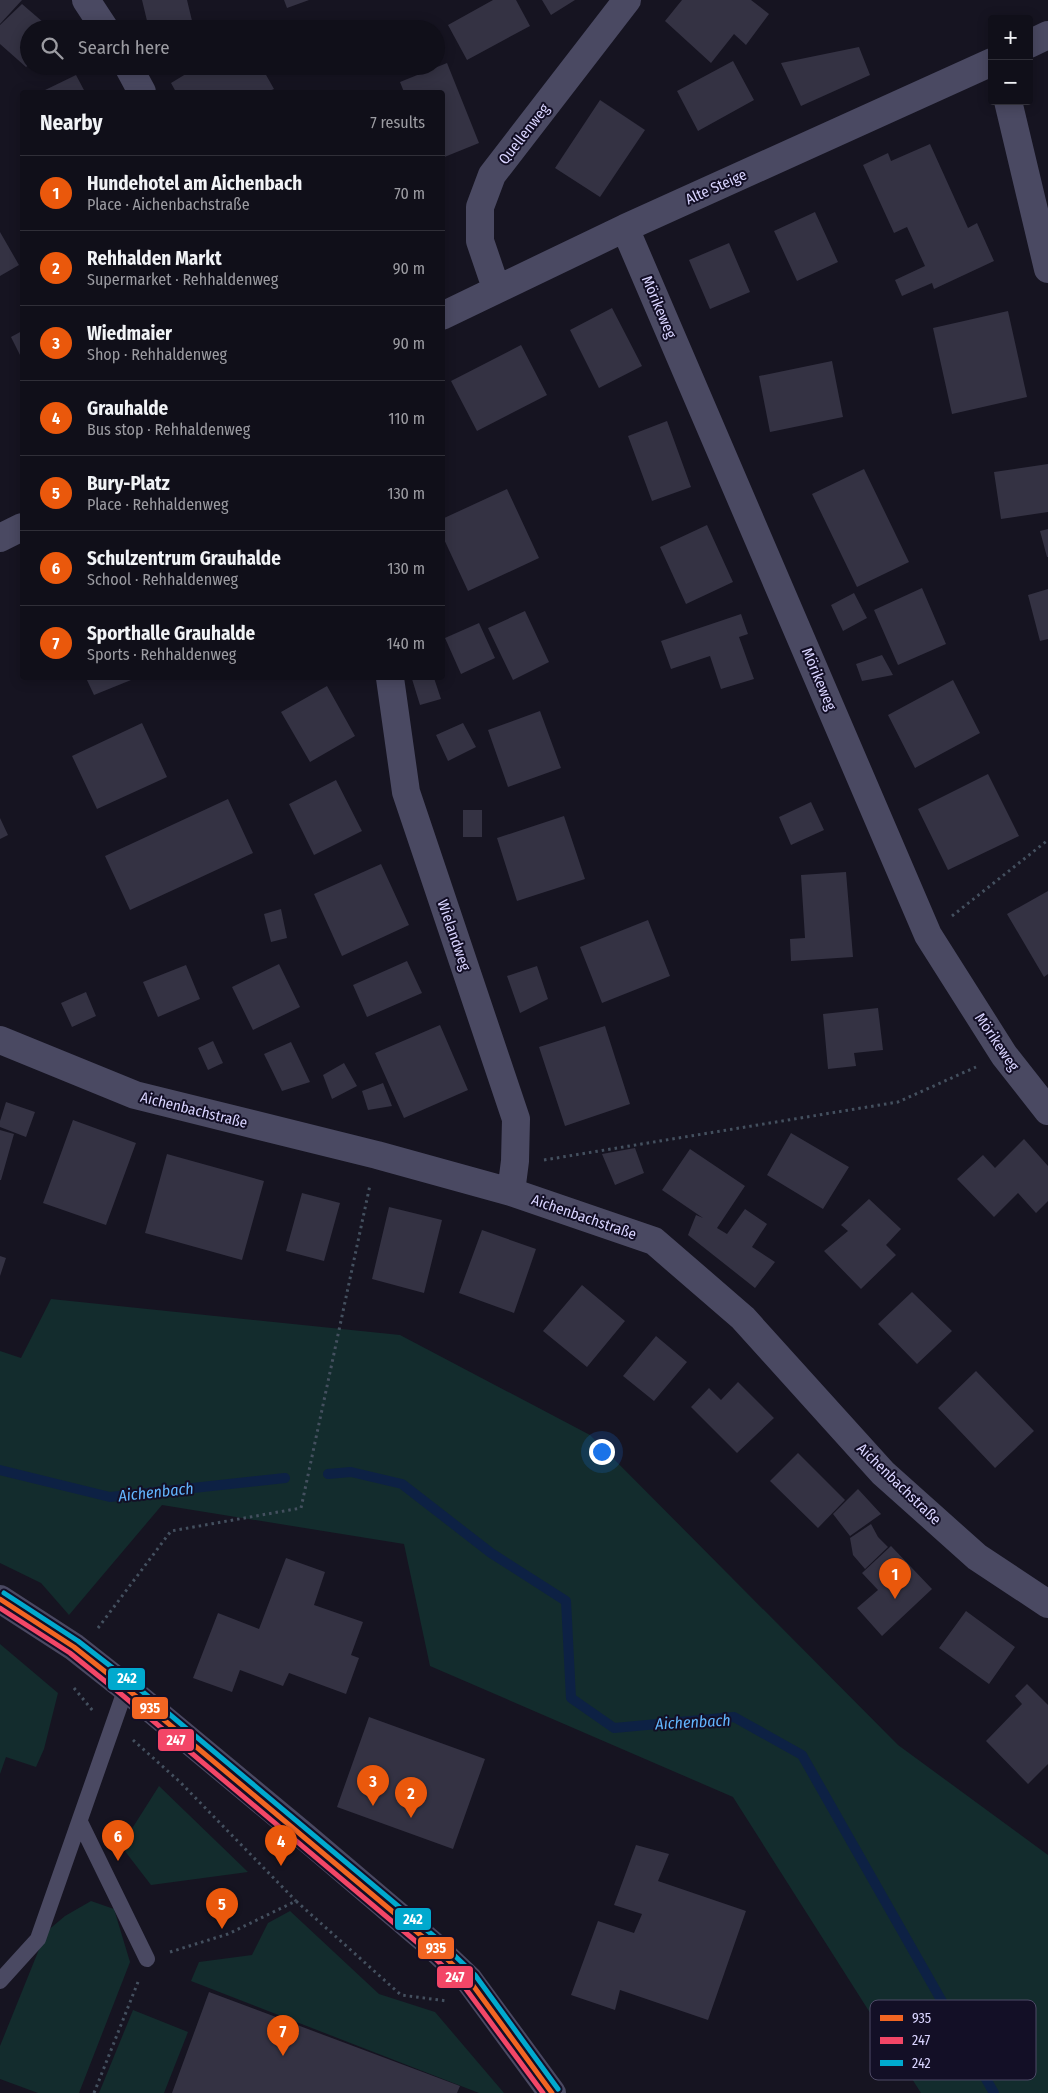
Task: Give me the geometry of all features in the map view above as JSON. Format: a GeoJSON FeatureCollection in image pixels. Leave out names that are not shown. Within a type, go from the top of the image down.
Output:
{"type":"FeatureCollection","features":[{"type":"Feature","properties":{"kind":"street"},"geometry":{"type":"LineString","coordinates":[[86,0],[99,20]]}},
{"type":"Feature","properties":{"kind":"street","name":"Quellenweg"},"geometry":{"type":"LineString","coordinates":[[496,288],[480,241],[480,208],[492,175],[628,0]]}},
{"type":"Feature","properties":{"kind":"street"},"geometry":{"type":"LineString","coordinates":[[1033,42],[1048,35]]}},
{"type":"Feature","properties":{"kind":"street","name":"Alte Steige"},"geometry":{"type":"LineString","coordinates":[[445,314],[496,288],[625,228],[988,64]]}},
{"type":"Feature","properties":{"kind":"street"},"geometry":{"type":"LineString","coordinates":[[133,75],[141,90]]}},
{"type":"Feature","properties":{"kind":"street"},"geometry":{"type":"LineString","coordinates":[[1009,105],[1048,269]]}},
{"type":"Feature","properties":{"kind":"street","name":"Mörikeweg"},"geometry":{"type":"LineString","coordinates":[[625,228],[928,935],[1004,1055],[1048,1111]]}},
{"type":"Feature","properties":{"kind":"street"},"geometry":{"type":"LineString","coordinates":[[0,538],[20,528]]}},
{"type":"Feature","properties":{"kind":"street","name":"Wielandweg"},"geometry":{"type":"LineString","coordinates":[[390,680],[406,792],[516,1119],[515,1161],[511,1192]]}},
{"type":"Feature","properties":{"kind":"street","name":"Aichenbachstraße"},"geometry":{"type":"LineString","coordinates":[[0,1040],[135,1096],[377,1155],[511,1192],[654,1241],[743,1318],[883,1473],[977,1557],[1048,1604]]}},
{"type":"Feature","properties":{"kind":"street"},"geometry":{"type":"LineString","coordinates":[[0,1599],[74,1647],[126,1688],[430,1943],[469,1980],[490,2006],[552,2093]]}},
{"type":"Feature","properties":{"kind":"lane"},"geometry":{"type":"LineString","coordinates":[[0,1981],[38,1939],[126,1688]]}},
{"type":"Feature","properties":{"kind":"lane"},"geometry":{"type":"LineString","coordinates":[[80,1822],[147,1959]]}},
{"type":"Feature","properties":{"kind":"path"},"geometry":{"type":"LineString","coordinates":[[928,935],[1048,840]]}},
{"type":"Feature","properties":{"kind":"path"},"geometry":{"type":"LineString","coordinates":[[515,1161],[548,1160],[898,1102],[1004,1055]]}},
{"type":"Feature","properties":{"kind":"path"},"geometry":{"type":"LineString","coordinates":[[377,1155],[357,1238],[301,1508],[171,1531],[94,1632],[74,1647],[60,1670],[92,1710],[114,1722],[180,1782],[296,1900],[401,1994],[490,2006]]}},
{"type":"Feature","properties":{"kind":"path"},"geometry":{"type":"LineString","coordinates":[[89,1719],[92,1710]]}},
{"type":"Feature","properties":{"kind":"path"},"geometry":{"type":"LineString","coordinates":[[94,2093],[147,1959],[228,1934],[296,1900]]}},
{"type":"Feature","properties":{"kind":"green space"},"geometry":{"type":"Polygon","coordinates":[[[51,1299],[400,1335],[590,1435],[898,1745],[1048,1855],[1048,2093],[921,2093],[913,2080],[1036,2080],[1036,2000],[870,2000],[870,2013],[733,1797],[430,1666],[404,1544],[162,1505],[69,1615],[41,1583],[0,1563],[0,1351],[21,1358],[51,1299]]]}},
{"type":"Feature","properties":{"kind":"green space"},"geometry":{"type":"Polygon","coordinates":[[[0,1644],[58,1693],[44,1749],[36,1767],[6,1757],[0,1774],[0,1644]]]}},
{"type":"Feature","properties":{"kind":"green space"},"geometry":{"type":"Polygon","coordinates":[[[159,1786],[248,1872],[151,1885],[121,1846],[159,1786]]]}},
{"type":"Feature","properties":{"kind":"green space"},"geometry":{"type":"Polygon","coordinates":[[[91,1901],[114,1909],[130,1962],[79,2093],[38,2093],[0,2079],[0,2046],[46,1932],[65,1916],[91,1901]]]}},
{"type":"Feature","properties":{"kind":"green space"},"geometry":{"type":"Polygon","coordinates":[[[290,1911],[379,1994],[435,2012],[504,2093],[479,2093],[191,1981],[199,1962],[252,1955],[268,1923],[290,1911]]]}},
{"type":"Feature","properties":{"kind":"green space"},"geometry":{"type":"Polygon","coordinates":[[[133,2010],[188,2032],[164,2093],[99,2093],[133,2010]]]}},
{"type":"Feature","properties":{"kind":"building"},"geometry":{"type":"Polygon","coordinates":[[[0,0],[22,0],[0,24],[0,0]]]}},
{"type":"Feature","properties":{"kind":"building"},"geometry":{"type":"Polygon","coordinates":[[[142,0],[187,0],[192,20],[147,20],[142,0]]]}},
{"type":"Feature","properties":{"kind":"building"},"geometry":{"type":"Polygon","coordinates":[[[284,0],[309,0],[287,8],[284,0]]]}},
{"type":"Feature","properties":{"kind":"building"},"geometry":{"type":"Polygon","coordinates":[[[493,0],[516,0],[530,26],[467,60],[448,25],[493,0]]]}},
{"type":"Feature","properties":{"kind":"building"},"geometry":{"type":"Polygon","coordinates":[[[542,0],[575,0],[551,15],[542,0]]]}},
{"type":"Feature","properties":{"kind":"building"},"geometry":{"type":"Polygon","coordinates":[[[682,0],[751,0],[769,14],[746,45],[734,34],[711,63],[665,21],[682,0]]]}},
{"type":"Feature","properties":{"kind":"building"},"geometry":{"type":"Polygon","coordinates":[[[22,4],[41,20],[20,20],[20,62],[0,44],[0,25],[22,4]]]}},
{"type":"Feature","properties":{"kind":"building"},"geometry":{"type":"Polygon","coordinates":[[[859,47],[870,75],[801,106],[781,63],[859,47]]]}},
{"type":"Feature","properties":{"kind":"building"},"geometry":{"type":"Polygon","coordinates":[[[733,61],[754,100],[698,131],[677,91],[733,61]]]}},
{"type":"Feature","properties":{"kind":"building"},"geometry":{"type":"Polygon","coordinates":[[[447,63],[479,143],[445,157],[445,90],[403,90],[400,82],[417,75],[445,75],[445,64],[447,63]]]}},
{"type":"Feature","properties":{"kind":"building"},"geometry":{"type":"Polygon","coordinates":[[[76,75],[84,90],[45,90],[76,75]]]}},
{"type":"Feature","properties":{"kind":"building"},"geometry":{"type":"Polygon","coordinates":[[[184,75],[266,75],[274,89],[175,90],[171,83],[184,75]]]}},
{"type":"Feature","properties":{"kind":"building"},"geometry":{"type":"Polygon","coordinates":[[[600,100],[645,130],[600,197],[555,168],[600,100]]]}},
{"type":"Feature","properties":{"kind":"building"},"geometry":{"type":"Polygon","coordinates":[[[930,144],[968,228],[977,223],[994,261],[934,289],[932,283],[902,296],[895,280],[925,266],[907,227],[894,233],[863,165],[888,153],[891,161],[930,144]]]}},
{"type":"Feature","properties":{"kind":"building"},"geometry":{"type":"Polygon","coordinates":[[[815,212],[838,262],[797,281],[774,231],[815,212]]]}},
{"type":"Feature","properties":{"kind":"building"},"geometry":{"type":"Polygon","coordinates":[[[0,232],[19,265],[0,276],[0,232]]]}},
{"type":"Feature","properties":{"kind":"building"},"geometry":{"type":"Polygon","coordinates":[[[729,243],[750,292],[710,309],[689,260],[729,243]]]}},
{"type":"Feature","properties":{"kind":"building"},"geometry":{"type":"Polygon","coordinates":[[[612,308],[642,366],[599,388],[570,330],[612,308]]]}},
{"type":"Feature","properties":{"kind":"building"},"geometry":{"type":"Polygon","coordinates":[[[1008,311],[1027,397],[952,414],[933,328],[1008,311]]]}},
{"type":"Feature","properties":{"kind":"building"},"geometry":{"type":"Polygon","coordinates":[[[20,332],[20,355],[11,337],[20,332]]]}},
{"type":"Feature","properties":{"kind":"building"},"geometry":{"type":"Polygon","coordinates":[[[521,345],[547,395],[477,431],[451,381],[521,345]]]}},
{"type":"Feature","properties":{"kind":"building"},"geometry":{"type":"Polygon","coordinates":[[[832,361],[843,417],[770,432],[759,376],[832,361]]]}},
{"type":"Feature","properties":{"kind":"building"},"geometry":{"type":"Polygon","coordinates":[[[667,421],[691,487],[652,501],[628,436],[667,421]]]}},
{"type":"Feature","properties":{"kind":"building"},"geometry":{"type":"Polygon","coordinates":[[[1048,464],[1048,512],[1001,519],[994,472],[1048,464]]]}},
{"type":"Feature","properties":{"kind":"building"},"geometry":{"type":"Polygon","coordinates":[[[864,469],[909,562],[857,587],[812,494],[864,469]]]}},
{"type":"Feature","properties":{"kind":"building"},"geometry":{"type":"Polygon","coordinates":[[[507,489],[539,558],[468,591],[445,541],[445,518],[507,489]]]}},
{"type":"Feature","properties":{"kind":"building"},"geometry":{"type":"Polygon","coordinates":[[[707,525],[733,582],[686,604],[660,547],[707,525]]]}},
{"type":"Feature","properties":{"kind":"building"},"geometry":{"type":"Polygon","coordinates":[[[1048,529],[1048,557],[1047,557],[1040,531],[1048,529]]]}},
{"type":"Feature","properties":{"kind":"building"},"geometry":{"type":"Polygon","coordinates":[[[922,588],[946,644],[898,665],[874,610],[922,588]]]}},
{"type":"Feature","properties":{"kind":"building"},"geometry":{"type":"Polygon","coordinates":[[[1048,589],[1048,639],[1040,641],[1028,595],[1048,589]]]}},
{"type":"Feature","properties":{"kind":"building"},"geometry":{"type":"Polygon","coordinates":[[[854,593],[867,618],[843,631],[831,605],[854,593]]]}},
{"type":"Feature","properties":{"kind":"building"},"geometry":{"type":"Polygon","coordinates":[[[525,611],[549,662],[513,680],[488,628],[525,611]]]}},
{"type":"Feature","properties":{"kind":"building"},"geometry":{"type":"Polygon","coordinates":[[[741,614],[748,634],[739,637],[754,679],[721,689],[710,656],[671,669],[661,641],[741,614]]]}},
{"type":"Feature","properties":{"kind":"building"},"geometry":{"type":"Polygon","coordinates":[[[479,623],[495,658],[461,674],[445,638],[479,623]]]}},
{"type":"Feature","properties":{"kind":"building"},"geometry":{"type":"Polygon","coordinates":[[[882,655],[893,675],[862,681],[856,664],[882,655]]]}},
{"type":"Feature","properties":{"kind":"building"},"geometry":{"type":"Polygon","coordinates":[[[87,680],[131,680],[94,695],[87,680]]]}},
{"type":"Feature","properties":{"kind":"building"},"geometry":{"type":"Polygon","coordinates":[[[412,680],[435,680],[441,699],[420,705],[412,680]]]}},
{"type":"Feature","properties":{"kind":"building"},"geometry":{"type":"Polygon","coordinates":[[[953,680],[980,733],[915,768],[888,715],[953,680]]]}},
{"type":"Feature","properties":{"kind":"building"},"geometry":{"type":"Polygon","coordinates":[[[327,686],[355,736],[310,762],[281,712],[327,686]]]}},
{"type":"Feature","properties":{"kind":"building"},"geometry":{"type":"Polygon","coordinates":[[[540,711],[561,768],[508,787],[488,730],[540,711]]]}},
{"type":"Feature","properties":{"kind":"building"},"geometry":{"type":"Polygon","coordinates":[[[142,723],[167,777],[97,809],[72,756],[142,723]]]}},
{"type":"Feature","properties":{"kind":"building"},"geometry":{"type":"Polygon","coordinates":[[[463,723],[476,747],[448,761],[436,735],[463,723]]]}},
{"type":"Feature","properties":{"kind":"building"},"geometry":{"type":"Polygon","coordinates":[[[988,774],[1019,836],[948,870],[918,809],[988,774]]]}},
{"type":"Feature","properties":{"kind":"building"},"geometry":{"type":"Polygon","coordinates":[[[336,780],[362,831],[314,855],[289,804],[336,780]]]}},
{"type":"Feature","properties":{"kind":"building"},"geometry":{"type":"Polygon","coordinates":[[[228,799],[253,853],[130,910],[105,856],[228,799]]]}},
{"type":"Feature","properties":{"kind":"building"},"geometry":{"type":"Polygon","coordinates":[[[811,802],[824,830],[791,845],[779,817],[811,802]]]}},
{"type":"Feature","properties":{"kind":"building"},"geometry":{"type":"Polygon","coordinates":[[[463,810],[482,810],[482,837],[463,837],[463,810]]]}},
{"type":"Feature","properties":{"kind":"building"},"geometry":{"type":"Polygon","coordinates":[[[564,816],[585,879],[517,901],[497,838],[564,816]]]}},
{"type":"Feature","properties":{"kind":"building"},"geometry":{"type":"Polygon","coordinates":[[[0,818],[8,835],[0,839],[0,818]]]}},
{"type":"Feature","properties":{"kind":"building"},"geometry":{"type":"Polygon","coordinates":[[[381,864],[409,925],[342,956],[314,894],[381,864]]]}},
{"type":"Feature","properties":{"kind":"building"},"geometry":{"type":"Polygon","coordinates":[[[846,872],[853,957],[791,961],[790,939],[805,938],[801,875],[846,872]]]}},
{"type":"Feature","properties":{"kind":"building"},"geometry":{"type":"Polygon","coordinates":[[[1048,891],[1048,974],[1044,977],[1007,914],[1048,891]]]}},
{"type":"Feature","properties":{"kind":"building"},"geometry":{"type":"Polygon","coordinates":[[[281,909],[287,938],[271,942],[264,914],[281,909]]]}},
{"type":"Feature","properties":{"kind":"building"},"geometry":{"type":"Polygon","coordinates":[[[648,920],[670,976],[602,1003],[580,947],[648,920]]]}},
{"type":"Feature","properties":{"kind":"building"},"geometry":{"type":"Polygon","coordinates":[[[407,961],[422,993],[367,1017],[353,985],[407,961]]]}},
{"type":"Feature","properties":{"kind":"building"},"geometry":{"type":"Polygon","coordinates":[[[279,964],[300,1007],[253,1030],[232,987],[279,964]]]}},
{"type":"Feature","properties":{"kind":"building"},"geometry":{"type":"Polygon","coordinates":[[[186,965],[200,999],[158,1017],[143,982],[186,965]]]}},
{"type":"Feature","properties":{"kind":"building"},"geometry":{"type":"Polygon","coordinates":[[[537,966],[548,999],[520,1013],[507,976],[537,966]]]}},
{"type":"Feature","properties":{"kind":"building"},"geometry":{"type":"Polygon","coordinates":[[[86,992],[96,1016],[72,1027],[61,1003],[86,992]]]}},
{"type":"Feature","properties":{"kind":"building"},"geometry":{"type":"Polygon","coordinates":[[[878,1008],[883,1050],[854,1053],[856,1066],[828,1069],[823,1014],[878,1008]]]}},
{"type":"Feature","properties":{"kind":"building"},"geometry":{"type":"Polygon","coordinates":[[[440,1025],[468,1090],[404,1118],[375,1053],[440,1025]]]}},
{"type":"Feature","properties":{"kind":"building"},"geometry":{"type":"Polygon","coordinates":[[[605,1026],[630,1104],[565,1126],[539,1047],[605,1026]]]}},
{"type":"Feature","properties":{"kind":"building"},"geometry":{"type":"Polygon","coordinates":[[[213,1041],[223,1063],[208,1070],[198,1048],[213,1041]]]}},
{"type":"Feature","properties":{"kind":"building"},"geometry":{"type":"Polygon","coordinates":[[[291,1042],[310,1082],[282,1091],[264,1054],[291,1042]]]}},
{"type":"Feature","properties":{"kind":"building"},"geometry":{"type":"Polygon","coordinates":[[[344,1063],[357,1086],[332,1099],[323,1075],[344,1063]]]}},
{"type":"Feature","properties":{"kind":"building"},"geometry":{"type":"Polygon","coordinates":[[[383,1083],[392,1106],[368,1110],[362,1091],[383,1083]]]}},
{"type":"Feature","properties":{"kind":"building"},"geometry":{"type":"Polygon","coordinates":[[[6,1102],[35,1112],[26,1137],[0,1127],[6,1102]]]}},
{"type":"Feature","properties":{"kind":"building"},"geometry":{"type":"Polygon","coordinates":[[[73,1120],[136,1143],[106,1225],[43,1203],[73,1120]]]}},
{"type":"Feature","properties":{"kind":"building"},"geometry":{"type":"Polygon","coordinates":[[[0,1130],[14,1134],[1,1180],[0,1180],[0,1130]]]}},
{"type":"Feature","properties":{"kind":"building"},"geometry":{"type":"Polygon","coordinates":[[[791,1133],[849,1167],[823,1209],[767,1175],[791,1133]]]}},
{"type":"Feature","properties":{"kind":"building"},"geometry":{"type":"Polygon","coordinates":[[[1024,1139],[1048,1166],[1048,1201],[1036,1213],[1018,1193],[994,1217],[957,1179],[983,1155],[995,1168],[1024,1139]]]}},
{"type":"Feature","properties":{"kind":"building"},"geometry":{"type":"Polygon","coordinates":[[[635,1148],[644,1173],[615,1185],[602,1154],[635,1148]]]}},
{"type":"Feature","properties":{"kind":"building"},"geometry":{"type":"Polygon","coordinates":[[[690,1149],[745,1186],[717,1228],[727,1234],[745,1209],[767,1224],[752,1247],[775,1262],[755,1288],[688,1235],[696,1215],[703,1218],[662,1190],[690,1149]]]}},
{"type":"Feature","properties":{"kind":"building"},"geometry":{"type":"Polygon","coordinates":[[[167,1154],[264,1181],[242,1260],[145,1233],[167,1154]]]}},
{"type":"Feature","properties":{"kind":"building"},"geometry":{"type":"Polygon","coordinates":[[[302,1193],[340,1203],[324,1261],[286,1251],[302,1193]]]}},
{"type":"Feature","properties":{"kind":"building"},"geometry":{"type":"Polygon","coordinates":[[[869,1199],[901,1229],[886,1245],[896,1255],[861,1289],[824,1251],[848,1231],[841,1225],[869,1199]]]}},
{"type":"Feature","properties":{"kind":"building"},"geometry":{"type":"Polygon","coordinates":[[[389,1207],[442,1220],[424,1293],[372,1279],[389,1207]]]}},
{"type":"Feature","properties":{"kind":"building"},"geometry":{"type":"Polygon","coordinates":[[[482,1230],[536,1249],[514,1313],[459,1293],[482,1230]]]}},
{"type":"Feature","properties":{"kind":"building"},"geometry":{"type":"Polygon","coordinates":[[[0,1256],[6,1258],[0,1276],[0,1256]]]}},
{"type":"Feature","properties":{"kind":"building"},"geometry":{"type":"Polygon","coordinates":[[[582,1285],[625,1321],[587,1367],[543,1331],[582,1285]]]}},
{"type":"Feature","properties":{"kind":"building"},"geometry":{"type":"Polygon","coordinates":[[[912,1292],[952,1331],[917,1364],[878,1324],[912,1292]]]}},
{"type":"Feature","properties":{"kind":"building"},"geometry":{"type":"Polygon","coordinates":[[[656,1336],[687,1362],[654,1401],[623,1376],[656,1336]]]}},
{"type":"Feature","properties":{"kind":"building"},"geometry":{"type":"Polygon","coordinates":[[[976,1371],[1034,1431],[995,1468],[938,1408],[976,1371]]]}},
{"type":"Feature","properties":{"kind":"building"},"geometry":{"type":"Polygon","coordinates":[[[738,1382],[774,1418],[737,1453],[691,1407],[709,1388],[721,1400],[738,1382]]]}},
{"type":"Feature","properties":{"kind":"building"},"geometry":{"type":"Polygon","coordinates":[[[798,1453],[845,1500],[818,1528],[770,1481],[798,1453]]]}},
{"type":"Feature","properties":{"kind":"building"},"geometry":{"type":"Polygon","coordinates":[[[858,1489],[881,1514],[850,1536],[833,1514],[858,1489]]]}},
{"type":"Feature","properties":{"kind":"building"},"geometry":{"type":"Polygon","coordinates":[[[871,1524],[878,1537],[888,1547],[865,1569],[853,1555],[850,1538],[871,1524]]]}},
{"type":"Feature","properties":{"kind":"building"},"geometry":{"type":"Polygon","coordinates":[[[891,1546],[932,1589],[882,1636],[857,1608],[878,1590],[862,1573],[891,1546]]]}},
{"type":"Feature","properties":{"kind":"building"},"geometry":{"type":"Polygon","coordinates":[[[286,1558],[325,1572],[314,1605],[363,1622],[351,1655],[359,1658],[346,1694],[289,1673],[283,1686],[240,1670],[232,1692],[193,1678],[218,1613],[259,1629],[286,1558]]]}},
{"type":"Feature","properties":{"kind":"building"},"geometry":{"type":"Polygon","coordinates":[[[966,1611],[1015,1647],[989,1684],[939,1648],[966,1611]]]}},
{"type":"Feature","properties":{"kind":"building"},"geometry":{"type":"Polygon","coordinates":[[[1027,1684],[1048,1705],[1048,1764],[1028,1784],[986,1741],[1022,1704],[1015,1696],[1027,1684]]]}},
{"type":"Feature","properties":{"kind":"building"},"geometry":{"type":"Polygon","coordinates":[[[369,1717],[485,1759],[453,1849],[337,1807],[369,1717]]]}},
{"type":"Feature","properties":{"kind":"building"},"geometry":{"type":"Polygon","coordinates":[[[636,1845],[669,1854],[658,1881],[746,1911],[708,2020],[620,1990],[615,2010],[571,1995],[598,1921],[634,1933],[642,1914],[614,1905],[636,1845]]]}},
{"type":"Feature","properties":{"kind":"building"},"geometry":{"type":"Polygon","coordinates":[[[209,1992],[460,2086],[457,2093],[172,2093],[209,1992]]]}},
{"type":"Feature","properties":{"kind":"waterway","name":"Aichenbach"},"geometry":{"type":"LineString","coordinates":[[0,1470],[110,1497],[285,1478]]}},
{"type":"Feature","properties":{"kind":"waterway","name":"Aichenbach"},"geometry":{"type":"LineString","coordinates":[[328,1474],[351,1472],[402,1484],[491,1553],[566,1601],[571,1698],[614,1728],[734,1717],[802,1755],[941,2000]]}},
{"type":"Feature","properties":{"kind":"waterway","name":"Aichenbach"},"geometry":{"type":"LineString","coordinates":[[987,2080],[994,2093]]}},
{"type":"Feature","properties":{"kind":"transit line","name":"242"},"geometry":{"type":"LineString","coordinates":[[4,1593],[78,1641],[131,1682],[435,1937],[475,1975],[558,2089]]}},
{"type":"Feature","properties":{"kind":"transit line","name":"935"},"geometry":{"type":"LineString","coordinates":[[0,1599],[74,1647],[126,1688],[430,1943],[469,1980],[552,2093]]}},
{"type":"Feature","properties":{"kind":"transit line","name":"247"},"geometry":{"type":"LineString","coordinates":[[0,1608],[70,1653],[425,1949],[463,1985],[543,2093]]}},
{"type":"Feature","properties":{"kind":"place","name":"Hundehotel am Aichenbach"},"geometry":{"type":"Point","coordinates":[895,1599]}},
{"type":"Feature","properties":{"kind":"place","name":"Wiedmaier"},"geometry":{"type":"Point","coordinates":[373,1806]}},
{"type":"Feature","properties":{"kind":"place","name":"Rehhalden Markt"},"geometry":{"type":"Point","coordinates":[411,1818]}},
{"type":"Feature","properties":{"kind":"place","name":"Schulzentrum Grauhalde"},"geometry":{"type":"Point","coordinates":[118,1861]}},
{"type":"Feature","properties":{"kind":"place","name":"Grauhalde"},"geometry":{"type":"Point","coordinates":[281,1866]}},
{"type":"Feature","properties":{"kind":"place","name":"Bury-Platz"},"geometry":{"type":"Point","coordinates":[222,1929]}},
{"type":"Feature","properties":{"kind":"place","name":"Sporthalle Grauhalde"},"geometry":{"type":"Point","coordinates":[283,2056]}}]}
